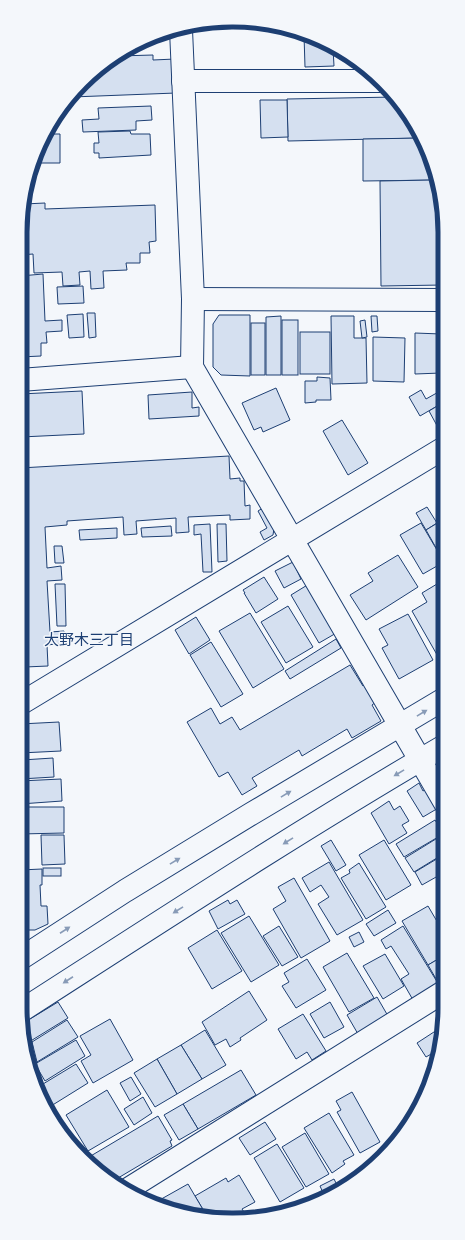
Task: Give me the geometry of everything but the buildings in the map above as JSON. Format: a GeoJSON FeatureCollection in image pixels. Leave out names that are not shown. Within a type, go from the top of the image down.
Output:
{"type":"FeatureCollection","features":[{"type":"Feature","properties":{"kind":"street"},"geometry":{"type":"LineString","coordinates":[[182,33],[193,299],[192,367],[438,792]]}},
{"type":"Feature","properties":{"kind":"street"},"geometry":{"type":"LineString","coordinates":[[183,81],[372,82]]}},
{"type":"Feature","properties":{"kind":"street"},"geometry":{"type":"LineString","coordinates":[[193,299],[438,300]]}},
{"type":"Feature","properties":{"kind":"street"},"geometry":{"type":"LineString","coordinates":[[27,379],[192,367]]}},
{"type":"Feature","properties":{"kind":"street"},"geometry":{"type":"LineString","coordinates":[[27,700],[438,452]]}},
{"type":"Feature","properties":{"kind":"street"},"geometry":{"type":"LineString","coordinates":[[27,955],[158,871],[438,703]]}},
{"type":"Feature","properties":{"kind":"street"},"geometry":{"type":"LineString","coordinates":[[27,1007],[180,908],[438,750]]}},
{"type":"Feature","properties":{"kind":"street"},"geometry":{"type":"LineString","coordinates":[[132,1186],[438,995]]}},
{"type":"Feature","properties":{"kind":"district","name":"大野木三丁目"},"geometry":{"type":"Point","coordinates":[89,639]}}]}
